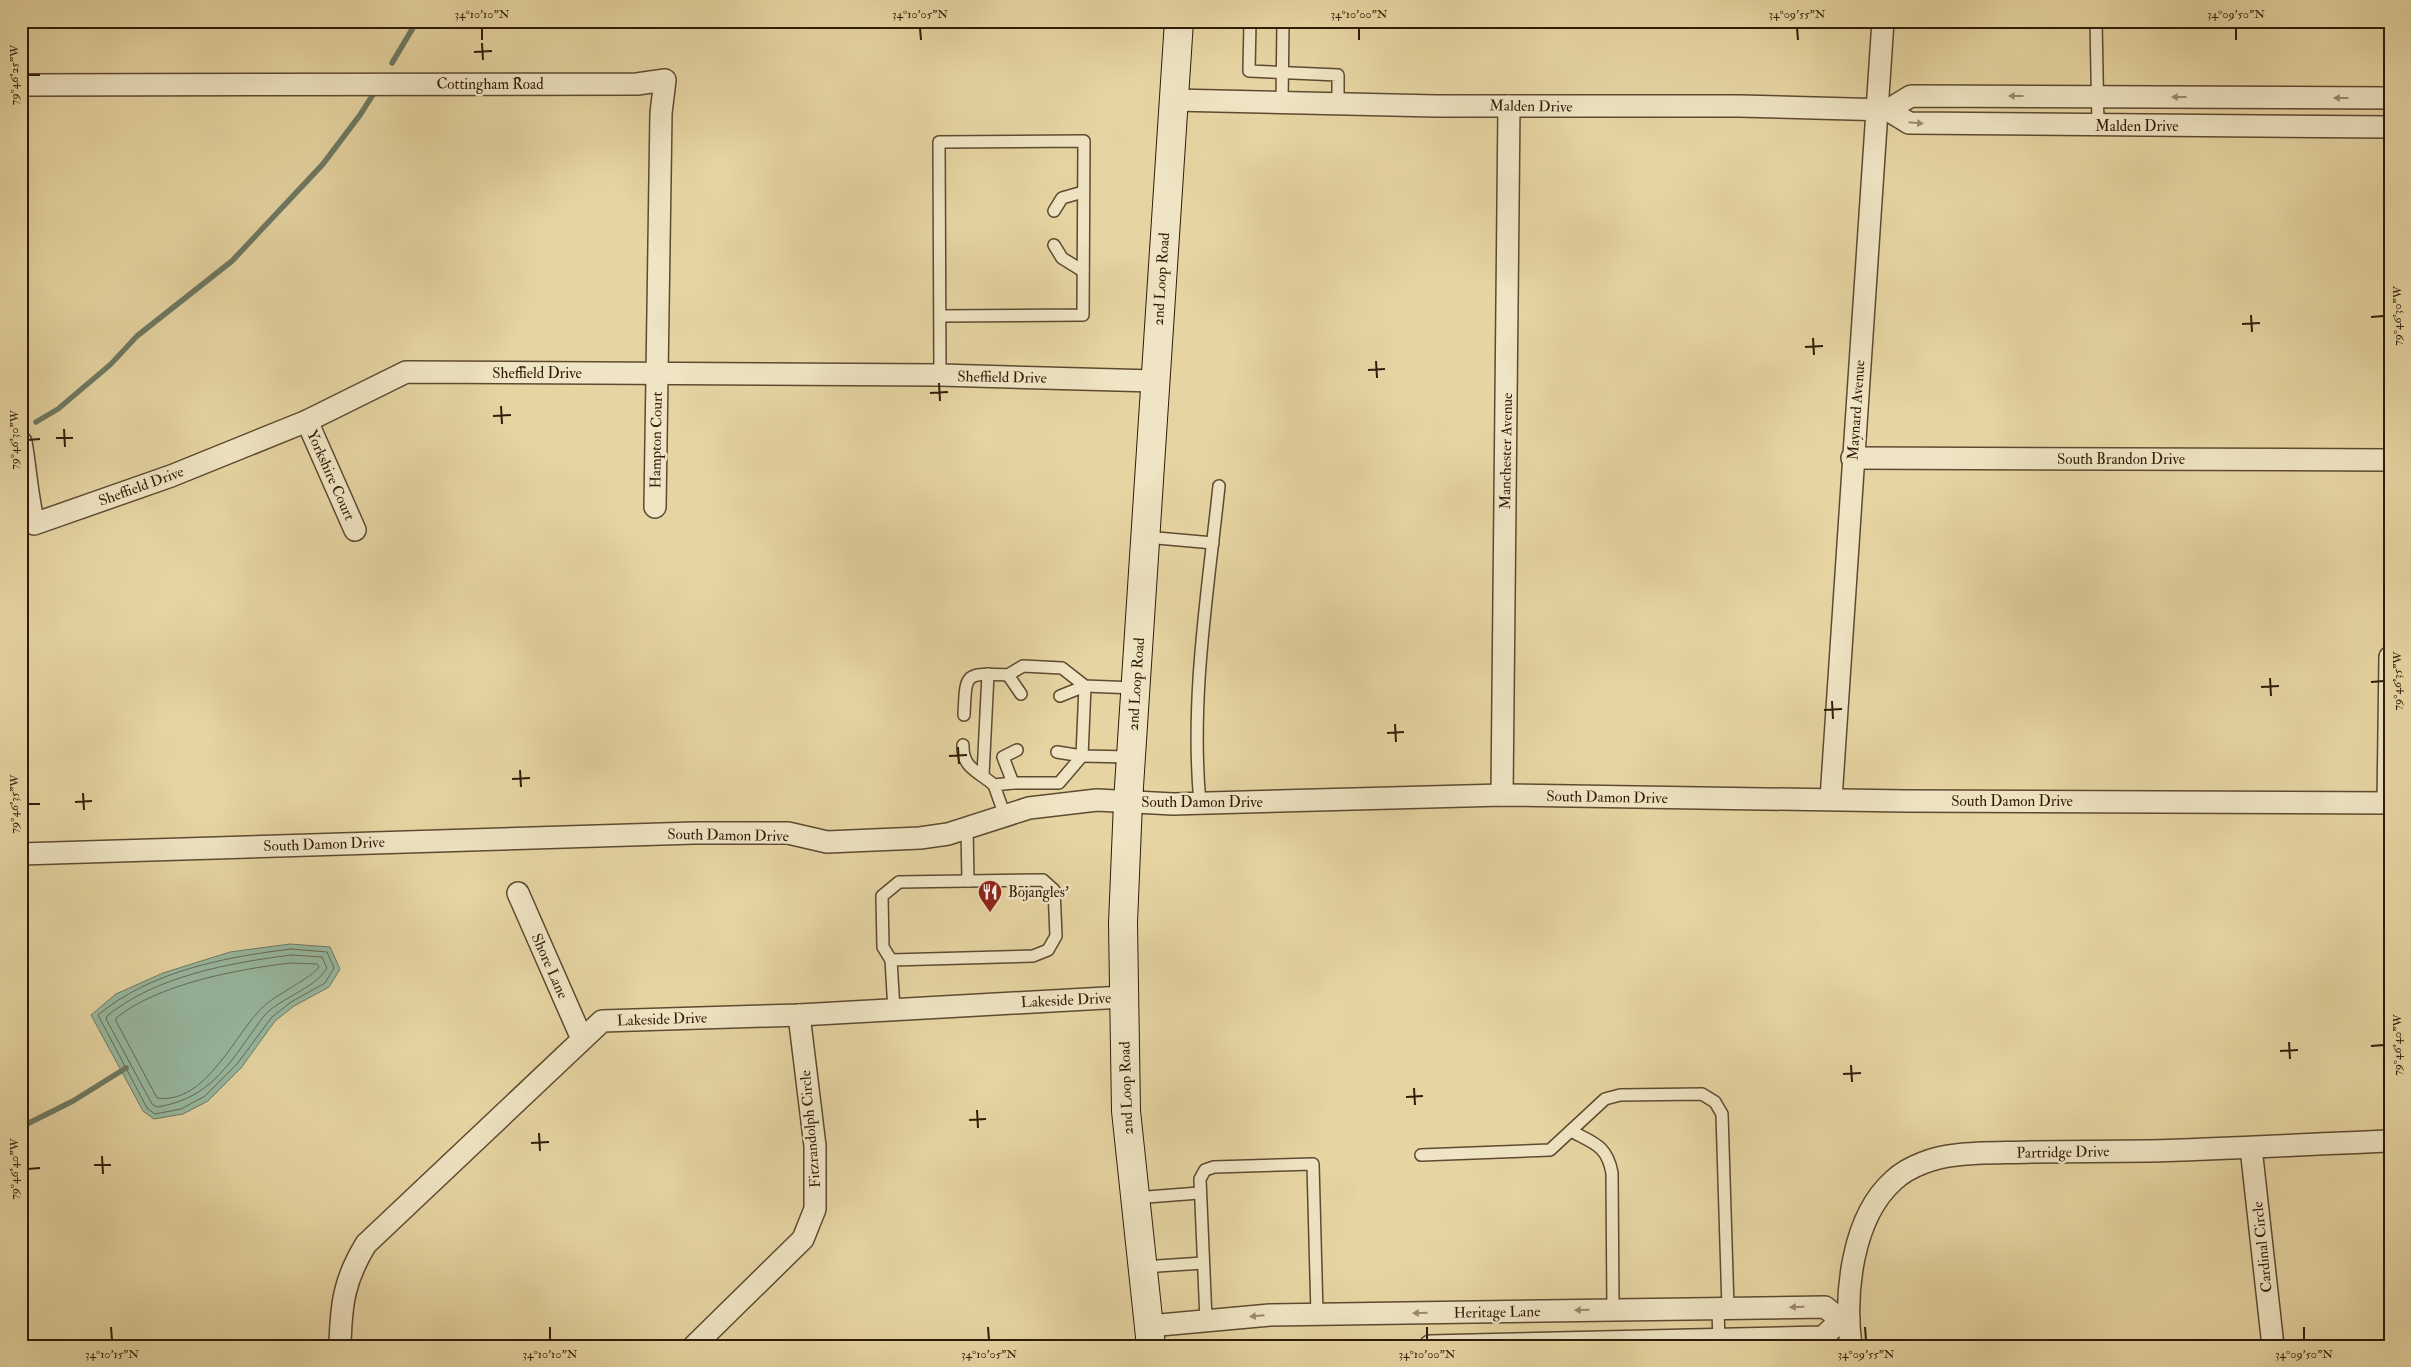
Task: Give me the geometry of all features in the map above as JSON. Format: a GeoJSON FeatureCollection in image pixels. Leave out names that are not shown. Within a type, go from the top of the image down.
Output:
{"type":"FeatureCollection","features":[{"type":"Feature","properties":{"kind":"main road","name":"2nd Loop Road"},"geometry":{"type":"LineString","coordinates":[[1150,1336],[1126,1111],[1123,923],[1128,802],[1146,537],[1154,381],[1179,21]]}},
{"type":"Feature","properties":{"kind":"street","name":"Maynard Avenue"},"geometry":{"type":"LineString","coordinates":[[1832,800],[1852,458],[1883,110],[1883,21]]}},
{"type":"Feature","properties":{"kind":"street","name":"Cottingham Road"},"geometry":{"type":"LineString","coordinates":[[21,85],[637,84],[665,80],[661,113],[657,373]]}},
{"type":"Feature","properties":{"kind":"street","name":"Malden Drive"},"geometry":{"type":"LineString","coordinates":[[1883,110],[1911,96],[2390,98]]}},
{"type":"Feature","properties":{"kind":"street","name":"Malden Drive"},"geometry":{"type":"LineString","coordinates":[[1174,100],[1509,106],[1739,106],[1883,110],[1909,123],[2390,127]]}},
{"type":"Feature","properties":{"kind":"street","name":"Manchester Avenue"},"geometry":{"type":"LineString","coordinates":[[1502,796],[1509,106]]}},
{"type":"Feature","properties":{"kind":"street","name":"Sheffield Drive"},"geometry":{"type":"LineString","coordinates":[[21,442],[28,479],[27,498],[34,524],[172,476],[307,421],[406,372],[940,375],[1154,381]]}},
{"type":"Feature","properties":{"kind":"street","name":"Hampton Court"},"geometry":{"type":"LineString","coordinates":[[655,506],[657,373]]}},
{"type":"Feature","properties":{"kind":"street","name":"Yorkshire Court"},"geometry":{"type":"LineString","coordinates":[[307,421],[355,530]]}},
{"type":"Feature","properties":{"kind":"street","name":"South Brandon Drive"},"geometry":{"type":"LineString","coordinates":[[1852,458],[2390,460]]}},
{"type":"Feature","properties":{"kind":"street"},"geometry":{"type":"LineString","coordinates":[[2389,802],[2390,656]]}},
{"type":"Feature","properties":{"kind":"street","name":"South Damon Drive"},"geometry":{"type":"LineString","coordinates":[[21,854],[694,833],[788,833],[827,842],[880,841],[930,837],[967,829],[1029,808],[1097,800],[1200,803],[1502,796],[1832,800],[2389,802]]}},
{"type":"Feature","properties":{"kind":"street","name":"Shore Lane"},"geometry":{"type":"LineString","coordinates":[[518,893],[582,1039]]}},
{"type":"Feature","properties":{"kind":"street","name":"Lakeside Drive"},"geometry":{"type":"LineString","coordinates":[[340,1346],[344,1297],[351,1270],[366,1244],[602,1020],[799,1015],[1123,997]]}},
{"type":"Feature","properties":{"kind":"street","name":"Fitzrandolph Circle"},"geometry":{"type":"LineString","coordinates":[[694,1346],[803,1239],[815,1209],[815,1146],[799,1015]]}},
{"type":"Feature","properties":{"kind":"street","name":"Partridge Drive"},"geometry":{"type":"LineString","coordinates":[[1851,1346],[1845,1320],[1850,1280],[1865,1220],[1883,1191],[1894,1179],[1907,1170],[1938,1158],[1956,1155],[2251,1148],[2390,1141]]}},
{"type":"Feature","properties":{"kind":"street","name":"Cardinal Circle"},"geometry":{"type":"LineString","coordinates":[[2251,1148],[2272,1346]]}},
{"type":"Feature","properties":{"kind":"street","name":"Heritage Lane"},"geometry":{"type":"LineString","coordinates":[[1150,1336],[1206,1320],[1270,1315],[1825,1307],[1845,1320]]}},
{"type":"Feature","properties":{"kind":"street"},"geometry":{"type":"LineString","coordinates":[[1430,1346],[1719,1343],[1823,1337],[1845,1320]]}},
{"type":"Feature","properties":{"kind":"lane"},"geometry":{"type":"LineString","coordinates":[[1250,21],[1249,71],[1338,75],[1338,103]]}},
{"type":"Feature","properties":{"kind":"lane"},"geometry":{"type":"LineString","coordinates":[[1282,21],[1282,103]]}},
{"type":"Feature","properties":{"kind":"lane"},"geometry":{"type":"LineString","coordinates":[[2096,21],[2098,126]]}},
{"type":"Feature","properties":{"kind":"lane"},"geometry":{"type":"LineString","coordinates":[[940,316],[1083,315],[1084,141],[939,142],[940,375]]}},
{"type":"Feature","properties":{"kind":"lane"},"geometry":{"type":"LineString","coordinates":[[1054,211],[1062,198],[1083,192]]}},
{"type":"Feature","properties":{"kind":"lane"},"geometry":{"type":"LineString","coordinates":[[1054,246],[1062,258],[1083,271]]}},
{"type":"Feature","properties":{"kind":"lane"},"geometry":{"type":"LineString","coordinates":[[1200,803],[1196,739],[1200,669],[1219,486]]}},
{"type":"Feature","properties":{"kind":"lane"},"geometry":{"type":"LineString","coordinates":[[1146,537],[1213,543]]}},
{"type":"Feature","properties":{"kind":"lane"},"geometry":{"type":"LineString","coordinates":[[964,715],[966,681],[970,677],[988,674],[1008,675],[1023,666],[1062,668],[1085,686]]}},
{"type":"Feature","properties":{"kind":"lane"},"geometry":{"type":"LineString","coordinates":[[983,775],[988,674]]}},
{"type":"Feature","properties":{"kind":"lane"},"geometry":{"type":"LineString","coordinates":[[1008,675],[1021,694]]}},
{"type":"Feature","properties":{"kind":"lane"},"geometry":{"type":"LineString","coordinates":[[1060,696],[1085,686],[1135,688]]}},
{"type":"Feature","properties":{"kind":"lane"},"geometry":{"type":"LineString","coordinates":[[994,784],[1012,782],[1059,783],[1082,756],[1085,686]]}},
{"type":"Feature","properties":{"kind":"lane"},"geometry":{"type":"LineString","coordinates":[[962,745],[962,756],[965,763],[994,784],[1006,816]]}},
{"type":"Feature","properties":{"kind":"lane"},"geometry":{"type":"LineString","coordinates":[[984,756],[1003,757],[1017,750]]}},
{"type":"Feature","properties":{"kind":"lane"},"geometry":{"type":"LineString","coordinates":[[1057,752],[1082,756],[1131,757]]}},
{"type":"Feature","properties":{"kind":"lane"},"geometry":{"type":"LineString","coordinates":[[1003,757],[1012,782]]}},
{"type":"Feature","properties":{"kind":"lane"},"geometry":{"type":"LineString","coordinates":[[967,829],[968,881]]}},
{"type":"Feature","properties":{"kind":"lane"},"geometry":{"type":"LineString","coordinates":[[891,960],[1033,956],[1048,950],[1056,936],[1054,890],[1044,880],[899,882],[882,896],[883,947],[891,960],[894,1010]]}},
{"type":"Feature","properties":{"kind":"lane"},"geometry":{"type":"LineString","coordinates":[[1421,1155],[1550,1150],[1605,1100],[1620,1095],[1702,1094],[1715,1102],[1722,1114],[1723,1308],[1719,1343]]}},
{"type":"Feature","properties":{"kind":"lane"},"geometry":{"type":"LineString","coordinates":[[1571,1131],[1600,1147],[1609,1157],[1612,1173],[1613,1310]]}},
{"type":"Feature","properties":{"kind":"lane"},"geometry":{"type":"LineString","coordinates":[[1206,1320],[1200,1180],[1205,1170],[1214,1167],[1313,1164],[1317,1314]]}},
{"type":"Feature","properties":{"kind":"lane"},"geometry":{"type":"LineString","coordinates":[[1134,1198],[1200,1193]]}},
{"type":"Feature","properties":{"kind":"lane"},"geometry":{"type":"LineString","coordinates":[[1142,1268],[1204,1263]]}},
{"type":"Feature","properties":{"kind":"water"},"geometry":{"type":"Polygon","coordinates":[[[290,944],[330,947],[340,969],[329,987],[294,1006],[275,1021],[241,1068],[208,1101],[183,1114],[154,1119],[143,1111],[91,1015],[116,994],[163,973],[230,952],[290,944]]]}},
{"type":"Feature","properties":{"kind":"waterway"},"geometry":{"type":"LineString","coordinates":[[392,63],[417,21]]}},
{"type":"Feature","properties":{"kind":"waterway"},"geometry":{"type":"LineString","coordinates":[[36,422],[58,409],[111,364],[137,336],[232,261],[323,164],[374,93]]}},
{"type":"Feature","properties":{"kind":"waterway"},"geometry":{"type":"LineString","coordinates":[[21,1127],[73,1101],[126,1068]]}},
{"type":"Feature","properties":{"kind":"place","name":"Bojangles'"},"geometry":{"type":"Point","coordinates":[990,913]}}]}
